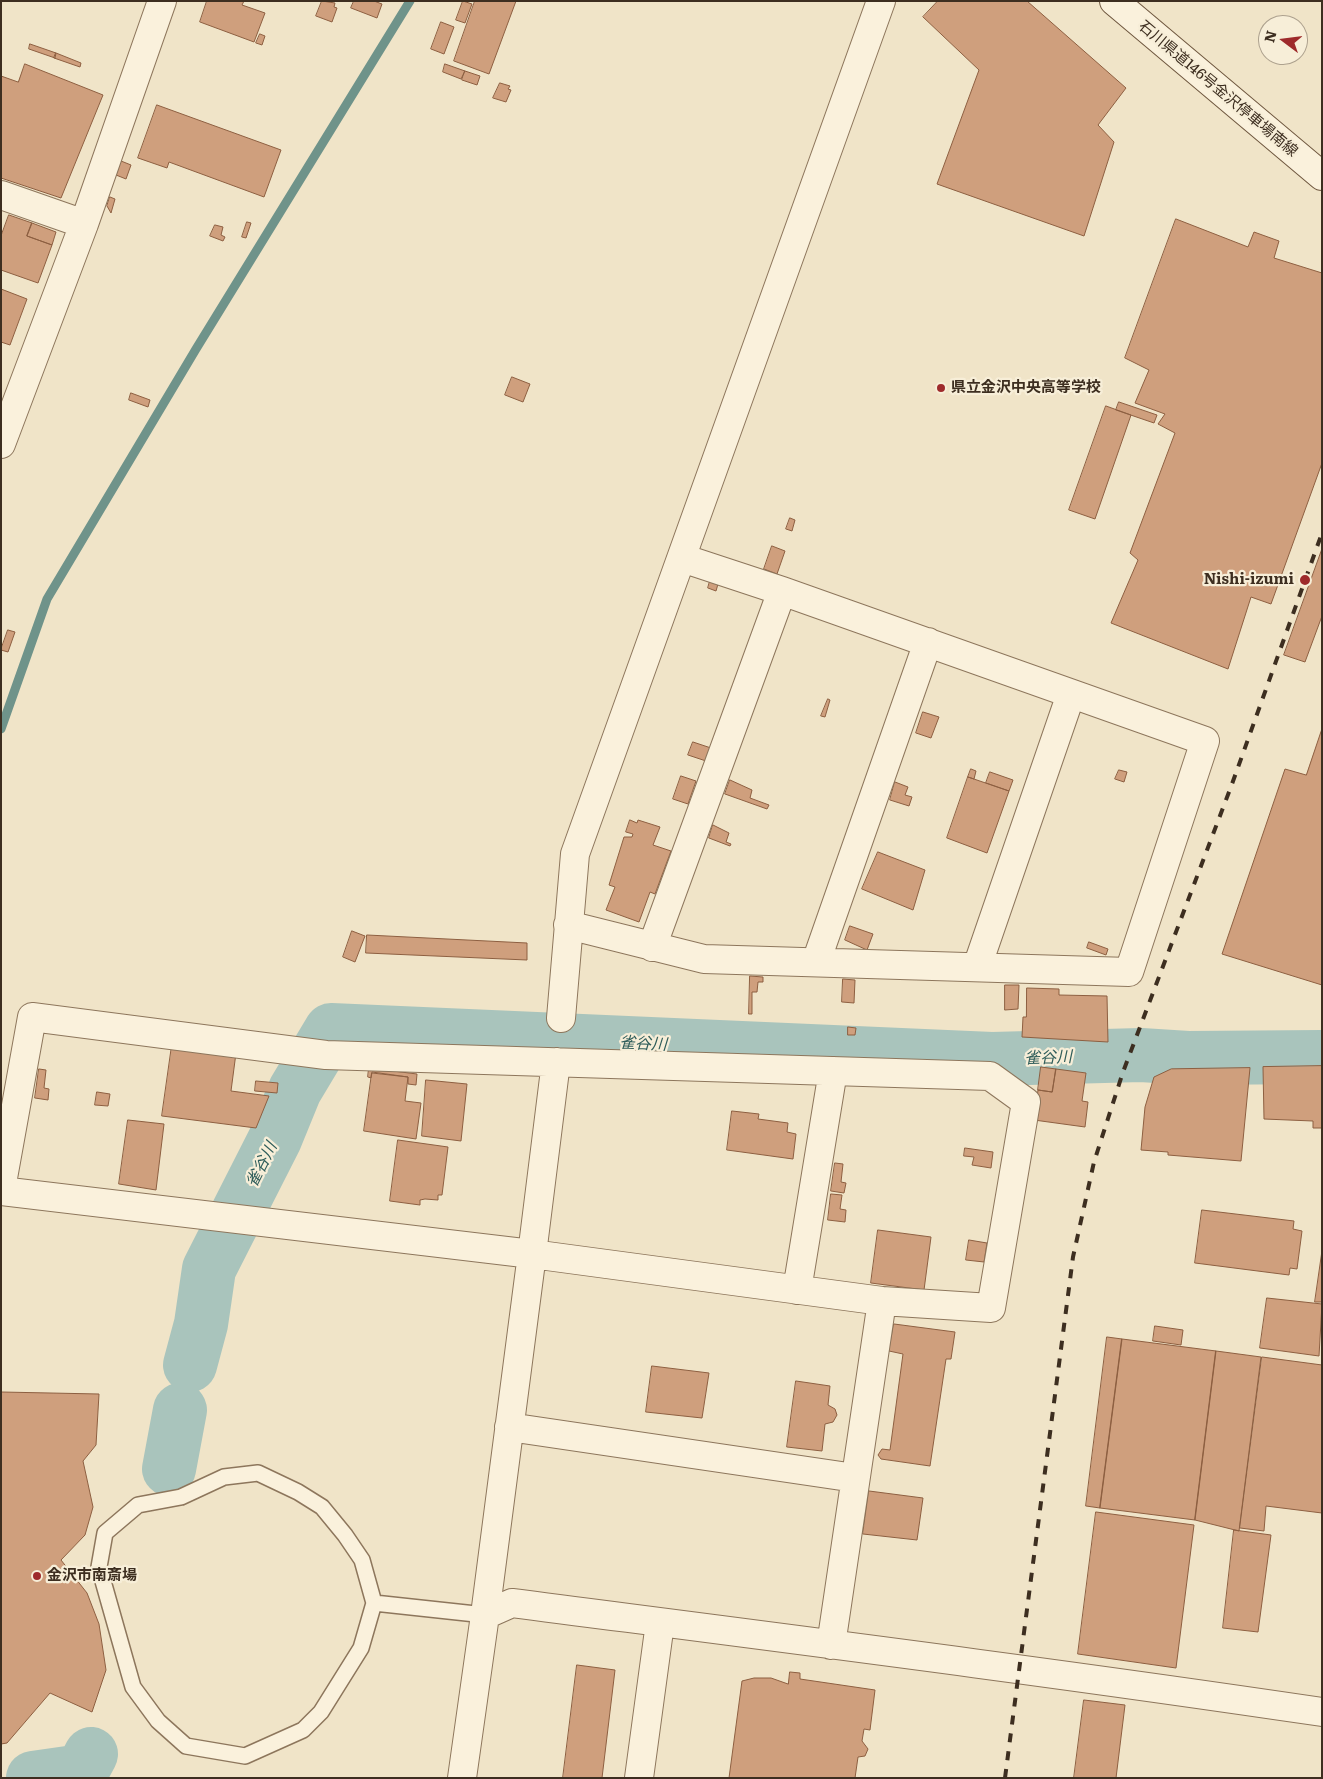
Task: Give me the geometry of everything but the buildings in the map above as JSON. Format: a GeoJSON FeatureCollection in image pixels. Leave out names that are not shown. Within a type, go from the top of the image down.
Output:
{"type":"FeatureCollection","features":[{"type":"Feature","properties":{"kind":"street"},"geometry":{"type":"LineString","coordinates":[[1,444],[84,224],[162,1]]}},
{"type":"Feature","properties":{"kind":"street"},"geometry":{"type":"LineString","coordinates":[[561,1018],[575,854],[881,1]]}},
{"type":"Feature","properties":{"kind":"street","name":"石川県道146号金沢停車場南線"},"geometry":{"type":"LineString","coordinates":[[1122,5],[1322,176]]}},
{"type":"Feature","properties":{"kind":"street"},"geometry":{"type":"LineString","coordinates":[[1,195],[84,224]]}},
{"type":"Feature","properties":{"kind":"street"},"geometry":{"type":"LineString","coordinates":[[568,925],[704,959],[1129,972],[1205,742],[928,642],[682,558]]}},
{"type":"Feature","properties":{"kind":"street"},"geometry":{"type":"LineString","coordinates":[[652,947],[782,591]]}},
{"type":"Feature","properties":{"kind":"street"},"geometry":{"type":"LineString","coordinates":[[816,962],[928,642]]}},
{"type":"Feature","properties":{"kind":"street"},"geometry":{"type":"LineString","coordinates":[[977,967],[1071,694]]}},
{"type":"Feature","properties":{"kind":"street"},"geometry":{"type":"LineString","coordinates":[[32,1017],[326,1056],[990,1076],[1026,1102],[992,1308],[882,1301],[532,1254],[1,1190],[32,1017]]}},
{"type":"Feature","properties":{"kind":"street"},"geometry":{"type":"LineString","coordinates":[[462,1778],[485,1615],[556,1062]]}},
{"type":"Feature","properties":{"kind":"street"},"geometry":{"type":"LineString","coordinates":[[797,1290],[832,1071]]}},
{"type":"Feature","properties":{"kind":"street"},"geometry":{"type":"LineString","coordinates":[[830,1645],[882,1301]]}},
{"type":"Feature","properties":{"kind":"street"},"geometry":{"type":"LineString","coordinates":[[509,1428],[856,1478]]}},
{"type":"Feature","properties":{"kind":"street"},"geometry":{"type":"LineString","coordinates":[[485,1615],[512,1603],[1018,1671],[1124,1682],[1322,1712]]}},
{"type":"Feature","properties":{"kind":"street"},"geometry":{"type":"LineString","coordinates":[[639,1778],[660,1623]]}},
{"type":"Feature","properties":{"kind":"lane"},"geometry":{"type":"LineString","coordinates":[[258,1473],[322,1507],[346,1534],[362,1560],[374,1603],[361,1648],[321,1712],[304,1730],[245,1756],[186,1746],[158,1720],[133,1687],[99,1567],[105,1533],[138,1505],[181,1497],[224,1477],[258,1473]]}},
{"type":"Feature","properties":{"kind":"lane"},"geometry":{"type":"LineString","coordinates":[[374,1603],[485,1615]]}},
{"type":"Feature","properties":{"kind":"waterway"},"geometry":{"type":"LineString","coordinates":[[1,729],[47,599],[196,349],[410,1]]}},
{"type":"Feature","properties":{"kind":"waterway","name":"雀谷川"},"geometry":{"type":"LineString","coordinates":[[190,1365],[201,1324],[209,1269],[275,1139],[295,1090],[331,1030],[992,1059],[1141,1055],[1188,1058],[1322,1057]]}},
{"type":"Feature","properties":{"kind":"waterway","name":"雀谷川"},"geometry":{"type":"LineString","coordinates":[[169,1469],[180,1410]]}},
{"type":"Feature","properties":{"kind":"waterway","name":"雀谷川"},"geometry":{"type":"LineString","coordinates":[[33,1778],[82,1771],[91,1754]]}},
{"type":"Feature","properties":{"kind":"railway"},"geometry":{"type":"LineString","coordinates":[[1005,1778],[1073,1257],[1094,1162],[1123,1072],[1232,784],[1322,533]]}},
{"type":"Feature","properties":{"kind":"place","name":"県立金沢中央高等学校"},"geometry":{"type":"Point","coordinates":[941,388]}},
{"type":"Feature","properties":{"kind":"place","name":"Nishi-izumi"},"geometry":{"type":"Point","coordinates":[1305,580]}},
{"type":"Feature","properties":{"kind":"place","name":"金沢市南斎場"},"geometry":{"type":"Point","coordinates":[37,1576]}}]}
